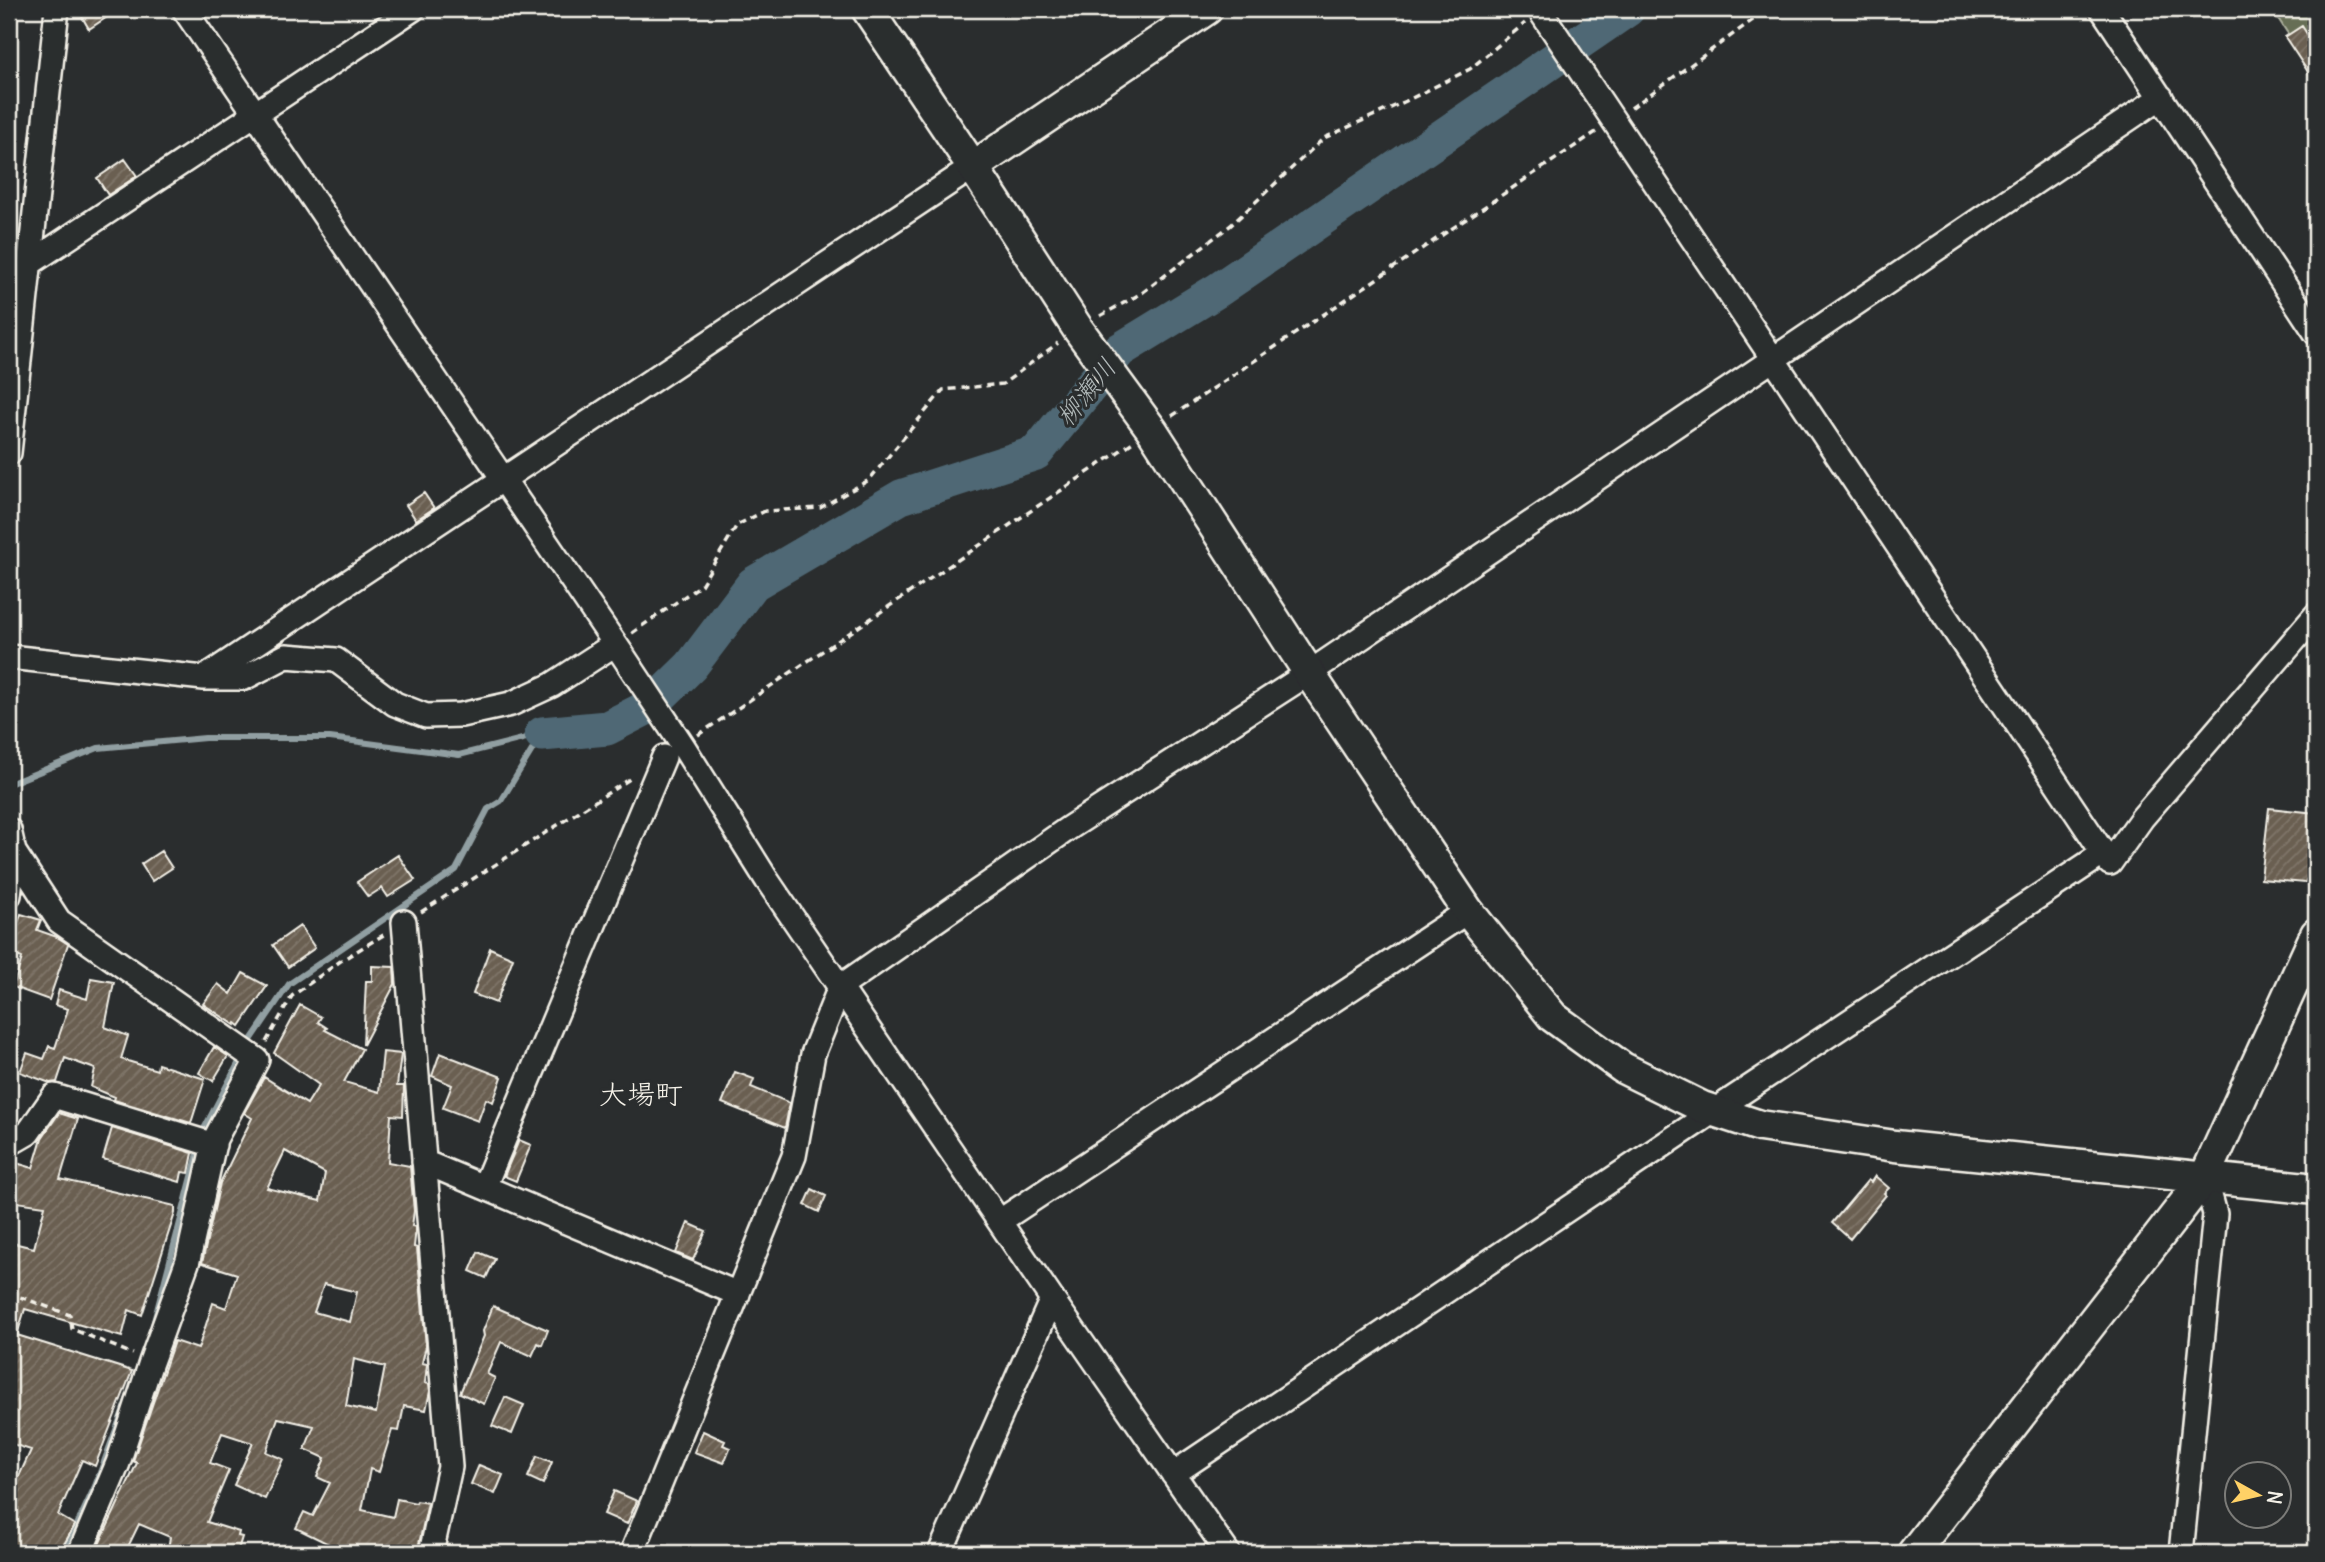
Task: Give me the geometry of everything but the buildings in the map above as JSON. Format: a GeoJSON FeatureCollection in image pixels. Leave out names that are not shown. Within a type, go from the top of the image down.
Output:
{"type":"FeatureCollection","features":[{"type":"Feature","properties":{"kind":"street"},"geometry":{"type":"LineString","coordinates":[[9,453],[57,9]]}},
{"type":"Feature","properties":{"kind":"street"},"geometry":{"type":"LineString","coordinates":[[184,9],[617,647],[675,746],[1228,1553]]}},
{"type":"Feature","properties":{"kind":"street"},"geometry":{"type":"LineString","coordinates":[[29,264],[414,9]]}},
{"type":"Feature","properties":{"kind":"street"},"geometry":{"type":"LineString","coordinates":[[867,9],[1078,329],[1152,430],[1309,673],[1468,911],[1553,1017],[1623,1068],[1714,1111],[1760,1126],[1895,1146],[2316,1189]]}},
{"type":"Feature","properties":{"kind":"street"},"geometry":{"type":"LineString","coordinates":[[204,678],[1207,9]]}},
{"type":"Feature","properties":{"kind":"street"},"geometry":{"type":"LineString","coordinates":[[1540,9],[2110,863],[2142,818],[2316,615]]}},
{"type":"Feature","properties":{"kind":"street"},"geometry":{"type":"LineString","coordinates":[[2102,9],[2316,333]]}},
{"type":"Feature","properties":{"kind":"street"},"geometry":{"type":"LineString","coordinates":[[632,1553],[794,1156],[813,1054],[840,987],[1069,828],[1309,673],[2161,97]]}},
{"type":"Feature","properties":{"kind":"street"},"geometry":{"type":"LineString","coordinates":[[9,656],[204,678],[244,678],[286,656],[335,660],[395,704],[426,716],[461,715],[511,704],[552,685],[617,647]]}},
{"type":"Feature","properties":{"kind":"street"},"geometry":{"type":"LineString","coordinates":[[484,1187],[675,746]]}},
{"type":"Feature","properties":{"kind":"street"},"geometry":{"type":"LineString","coordinates":[[9,895],[11,841]]}},
{"type":"Feature","properties":{"kind":"street"},"geometry":{"type":"LineString","coordinates":[[11,841],[59,921],[249,1054],[213,1145],[188,1260],[118,1463],[80,1553]]}},
{"type":"Feature","properties":{"kind":"street"},"geometry":{"type":"LineString","coordinates":[[1173,1474],[2104,853]]}},
{"type":"Feature","properties":{"kind":"street"},"geometry":{"type":"LineString","coordinates":[[1000,1221],[1468,911]]}},
{"type":"Feature","properties":{"kind":"street"},"geometry":{"type":"LineString","coordinates":[[404,922],[450,1467],[431,1553]]}},
{"type":"Feature","properties":{"kind":"street"},"geometry":{"type":"LineString","coordinates":[[1913,1553],[2204,1177],[2316,934]]}},
{"type":"Feature","properties":{"kind":"street"},"geometry":{"type":"LineString","coordinates":[[9,1144],[29,1133],[54,1096],[213,1145]]}},
{"type":"Feature","properties":{"kind":"street"},"geometry":{"type":"LineString","coordinates":[[424,1162],[738,1294]]}},
{"type":"Feature","properties":{"kind":"street"},"geometry":{"type":"LineString","coordinates":[[2181,1553],[2215,1214],[2204,1177]]}},
{"type":"Feature","properties":{"kind":"street"},"geometry":{"type":"LineString","coordinates":[[940,1553],[1052,1299]]}},
{"type":"Feature","properties":{"kind":"path"},"geometry":{"type":"LineString","coordinates":[[617,647],[701,584],[737,525],[765,511],[820,508],[869,480],[943,390],[1003,384],[1078,329],[1142,293],[1231,225],[1324,138],[1470,69],[1540,9]]}},
{"type":"Feature","properties":{"kind":"path"},"geometry":{"type":"LineString","coordinates":[[249,1054],[292,996],[342,960],[675,746],[1152,430],[1614,120],[1768,9]]}},
{"type":"Feature","properties":{"kind":"path"},"geometry":{"type":"LineString","coordinates":[[9,1293],[70,1315],[72,1329],[138,1356]]}},
{"type":"Feature","properties":{"kind":"green space"},"geometry":{"type":"Polygon","coordinates":[[[2272,9],[2316,9],[2316,77],[2272,9]]]}},
{"type":"Feature","properties":{"kind":"waterway","name":"柳瀬川"},"geometry":{"type":"LineString","coordinates":[[542,734],[607,728],[650,706],[691,666],[753,584],[901,497],[1036,453],[1120,350],[1218,290],[1628,9]]}},
{"type":"Feature","properties":{"kind":"waterway"},"geometry":{"type":"LineString","coordinates":[[9,784],[98,748],[205,738],[330,738],[459,755],[542,734]]}},
{"type":"Feature","properties":{"kind":"waterway"},"geometry":{"type":"LineString","coordinates":[[203,1136],[205,1127],[249,1043],[289,984],[456,870],[488,809],[501,801],[542,734]]}},
{"type":"Feature","properties":{"kind":"waterway"},"geometry":{"type":"LineString","coordinates":[[152,1329],[200,1146]]}},
{"type":"Feature","properties":{"kind":"waterway"},"geometry":{"type":"LineString","coordinates":[[64,1553],[95,1486],[130,1392]]}},
{"type":"Feature","properties":{"kind":"district","name":"大場町"},"geometry":{"type":"Point","coordinates":[641,1094]}}]}
